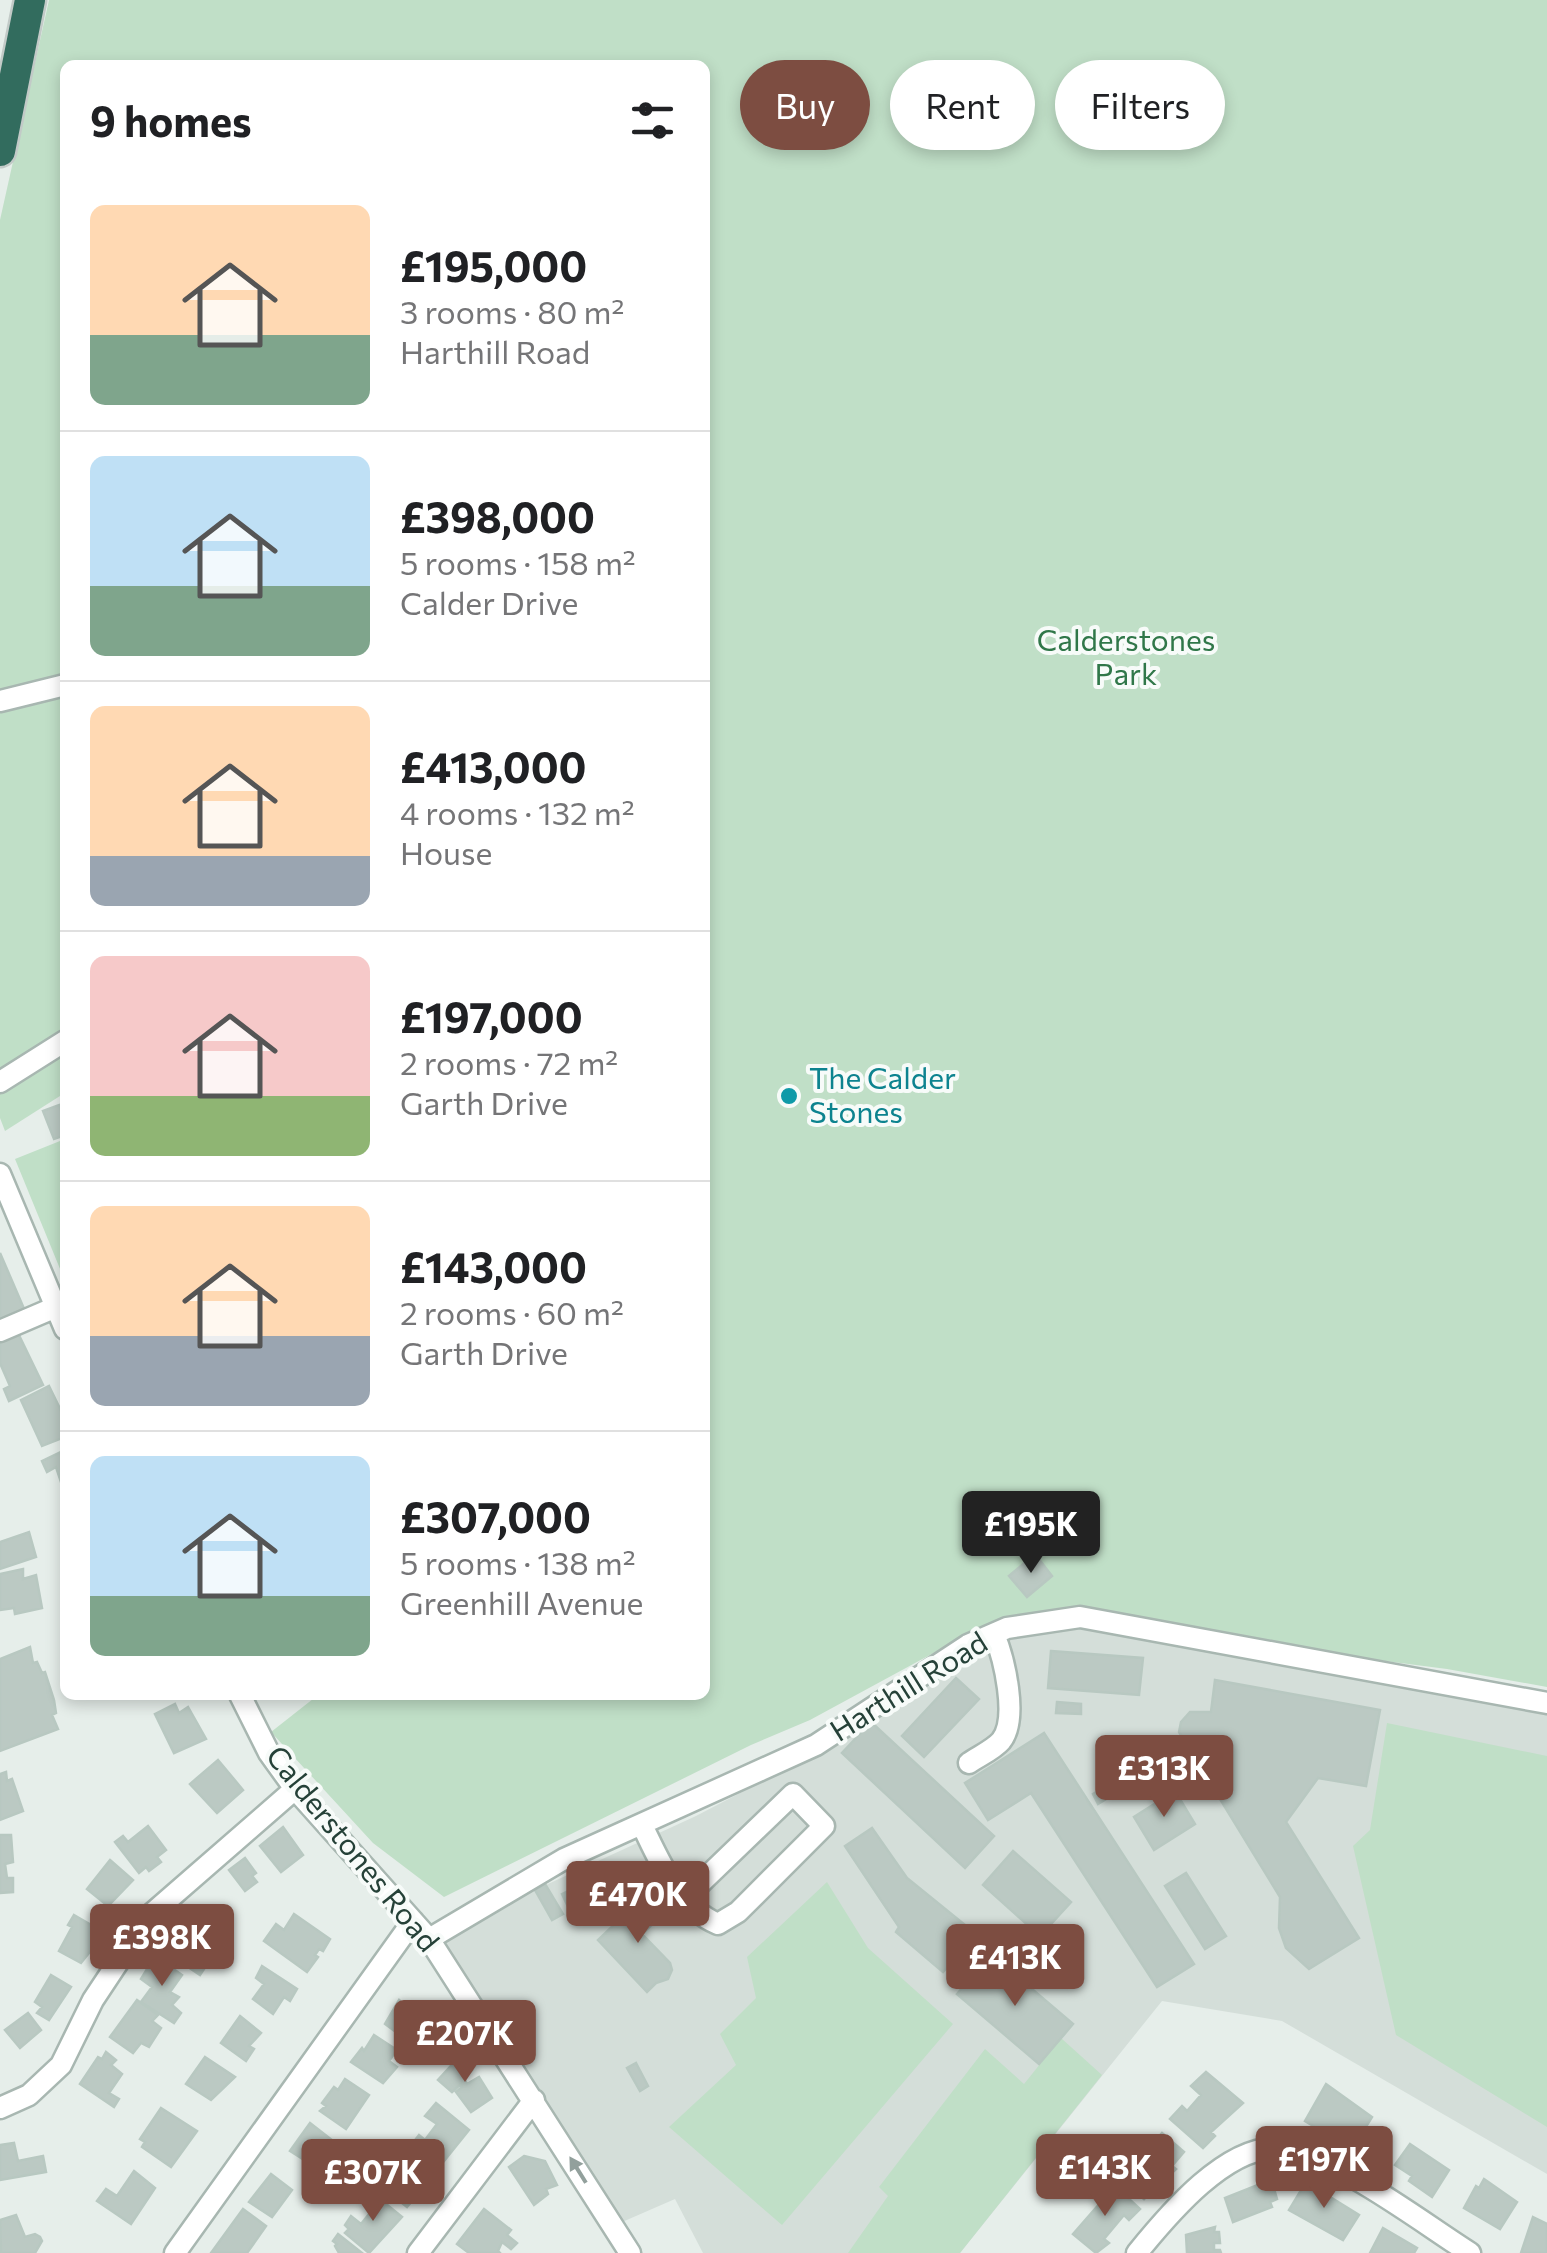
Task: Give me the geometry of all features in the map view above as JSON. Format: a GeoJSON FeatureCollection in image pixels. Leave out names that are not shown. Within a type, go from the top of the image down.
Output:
{"type":"FeatureCollection","features":[{"type":"Feature","properties":{"kind":"highway"},"geometry":{"type":"LineString","coordinates":[[0,151],[30,0]]}},
{"type":"Feature","properties":{"kind":"street"},"geometry":{"type":"LineString","coordinates":[[0,700],[60,686]]}},
{"type":"Feature","properties":{"kind":"street"},"geometry":{"type":"LineString","coordinates":[[0,1082],[60,1045]]}},
{"type":"Feature","properties":{"kind":"street"},"geometry":{"type":"LineString","coordinates":[[0,1174],[60,1316]]}},
{"type":"Feature","properties":{"kind":"street"},"geometry":{"type":"LineString","coordinates":[[0,1332],[56,1307]]}},
{"type":"Feature","properties":{"kind":"street","name":"Harthill Road"},"geometry":{"type":"LineString","coordinates":[[430,1938],[564,1859],[816,1745],[968,1644],[1007,1628],[1080,1617],[1547,1703]]}},
{"type":"Feature","properties":{"kind":"street"},"geometry":{"type":"LineString","coordinates":[[968,1763],[1000,1742],[1009,1728],[1007,1680],[994,1634]]}},
{"type":"Feature","properties":{"kind":"street","name":"Calderstones Road"},"geometry":{"type":"LineString","coordinates":[[242,1700],[269,1753],[295,1789],[430,1938],[630,2253]]}},
{"type":"Feature","properties":{"kind":"street"},"geometry":{"type":"LineString","coordinates":[[0,2108],[29,2095],[61,2064],[93,2000],[148,1917],[295,1789]]}},
{"type":"Feature","properties":{"kind":"street"},"geometry":{"type":"LineString","coordinates":[[642,1825],[667,1877],[685,1898],[704,1918],[718,1924],[738,1912],[824,1826],[793,1794],[685,1898]]}},
{"type":"Feature","properties":{"kind":"street"},"geometry":{"type":"LineString","coordinates":[[175,2253],[414,1920]]}},
{"type":"Feature","properties":{"kind":"street"},"geometry":{"type":"LineString","coordinates":[[418,2253],[534,2100]]}},
{"type":"Feature","properties":{"kind":"street"},"geometry":{"type":"LineString","coordinates":[[1141,2252],[1190,2190],[1242,2156],[1280,2148],[1334,2166],[1465,2252]]}},
{"type":"Feature","properties":{"kind":"shaded area"},"geometry":{"type":"Polygon","coordinates":[[[1073,1625],[1547,1715],[1547,2174],[1282,2021],[1162,2001],[960,2253],[703,2253],[675,2199],[613,2226],[438,1940],[813,1755],[1005,1633],[1073,1625]]]}},
{"type":"Feature","properties":{"kind":"green space","name":"Calderstones Park"},"geometry":{"type":"Polygon","coordinates":[[[49,0],[1547,0],[1547,1687],[1323,1653],[1084,1608],[963,1637],[810,1720],[751,1745],[444,1897],[373,1843],[271,1732],[312,1700],[710,1700],[710,60],[60,60],[60,1096],[5,1131],[0,1118],[0,220],[49,0]]]}},
{"type":"Feature","properties":{"kind":"green space"},"geometry":{"type":"Polygon","coordinates":[[[60,1141],[60,1269],[15,1159],[60,1141]]]}},
{"type":"Feature","properties":{"kind":"green space"},"geometry":{"type":"Polygon","coordinates":[[[1387,1723],[1547,1756],[1547,2127],[1396,2035],[1353,1846],[1370,1830],[1387,1723]]]}},
{"type":"Feature","properties":{"kind":"green space"},"geometry":{"type":"Polygon","coordinates":[[[827,1882],[868,1948],[953,2024],[782,2225],[669,2127],[736,2065],[720,2034],[756,1998],[747,1957],[827,1882]]]}},
{"type":"Feature","properties":{"kind":"green space"},"geometry":{"type":"Polygon","coordinates":[[[1061,2038],[1102,2075],[960,2253],[848,2253],[888,2196],[879,2187],[985,2049],[1024,2084],[1061,2038]]]}},
{"type":"Feature","properties":{"kind":"building"},"geometry":{"type":"Polygon","coordinates":[[[59,1105],[60,1137],[54,1139],[43,1111],[59,1105]]]}},
{"type":"Feature","properties":{"kind":"building"},"geometry":{"type":"Polygon","coordinates":[[[0,1253],[25,1311],[1,1321],[0,1319],[0,1253]]]}},
{"type":"Feature","properties":{"kind":"building"},"geometry":{"type":"Polygon","coordinates":[[[16,1329],[43,1385],[9,1401],[4,1389],[10,1386],[0,1363],[0,1337],[16,1329]]]}},
{"type":"Feature","properties":{"kind":"building"},"geometry":{"type":"Polygon","coordinates":[[[49,1386],[60,1409],[60,1439],[42,1446],[21,1400],[49,1386]]]}},
{"type":"Feature","properties":{"kind":"building"},"geometry":{"type":"Polygon","coordinates":[[[60,1452],[60,1479],[56,1467],[47,1472],[42,1461],[60,1452]]]}},
{"type":"Feature","properties":{"kind":"building"},"geometry":{"type":"Polygon","coordinates":[[[29,1532],[36,1557],[0,1569],[0,1542],[29,1532]]]}},
{"type":"Feature","properties":{"kind":"building"},"geometry":{"type":"Polygon","coordinates":[[[1035,1554],[1052,1576],[1027,1597],[1009,1576],[1035,1554]]]}},
{"type":"Feature","properties":{"kind":"building"},"geometry":{"type":"Polygon","coordinates":[[[23,1569],[23,1579],[36,1575],[42,1608],[15,1614],[14,1608],[0,1610],[0,1574],[23,1569]]]}},
{"type":"Feature","properties":{"kind":"building"},"geometry":{"type":"Polygon","coordinates":[[[30,1647],[33,1663],[37,1662],[45,1672],[58,1729],[0,1751],[0,1659],[30,1647]]]}},
{"type":"Feature","properties":{"kind":"building"},"geometry":{"type":"Polygon","coordinates":[[[1051,1651],[1143,1658],[1139,1695],[1048,1688],[1051,1651]]]}},
{"type":"Feature","properties":{"kind":"building"},"geometry":{"type":"Polygon","coordinates":[[[956,1678],[979,1699],[924,1757],[902,1736],[956,1678]]]}},
{"type":"Feature","properties":{"kind":"building"},"geometry":{"type":"Polygon","coordinates":[[[1215,1680],[1380,1710],[1366,1786],[1318,1778],[1286,1822],[1359,1938],[1309,1969],[1286,1948],[1279,1928],[1280,1897],[1179,1732],[1181,1722],[1190,1712],[1211,1712],[1215,1680]]]}},
{"type":"Feature","properties":{"kind":"building"},"geometry":{"type":"Polygon","coordinates":[[[1057,1702],[1081,1704],[1081,1714],[1056,1713],[1057,1702]]]}},
{"type":"Feature","properties":{"kind":"building"},"geometry":{"type":"Polygon","coordinates":[[[175,1704],[179,1713],[188,1707],[206,1739],[174,1753],[155,1714],[175,1704]]]}},
{"type":"Feature","properties":{"kind":"building"},"geometry":{"type":"Polygon","coordinates":[[[871,1722],[994,1836],[965,1868],[842,1753],[871,1722]]]}},
{"type":"Feature","properties":{"kind":"building"},"geometry":{"type":"Polygon","coordinates":[[[1044,1733],[1194,1964],[1157,1987],[1031,1793],[988,1820],[965,1783],[1044,1733]]]}},
{"type":"Feature","properties":{"kind":"building"},"geometry":{"type":"Polygon","coordinates":[[[218,1760],[243,1790],[217,1813],[190,1784],[218,1760]]]}},
{"type":"Feature","properties":{"kind":"building"},"geometry":{"type":"Polygon","coordinates":[[[6,1772],[23,1811],[0,1820],[0,1774],[6,1772]]]}},
{"type":"Feature","properties":{"kind":"building"},"geometry":{"type":"Polygon","coordinates":[[[1113,1782],[1119,1791],[1098,1804],[1093,1794],[1113,1782]]]}},
{"type":"Feature","properties":{"kind":"building"},"geometry":{"type":"Polygon","coordinates":[[[1175,1791],[1195,1824],[1154,1850],[1134,1817],[1175,1791]]]}},
{"type":"Feature","properties":{"kind":"building"},"geometry":{"type":"Polygon","coordinates":[[[148,1826],[166,1850],[157,1857],[161,1862],[139,1873],[115,1842],[123,1836],[128,1842],[148,1826]]]}},
{"type":"Feature","properties":{"kind":"building"},"geometry":{"type":"Polygon","coordinates":[[[283,1827],[303,1855],[281,1872],[260,1846],[283,1827]]]}},
{"type":"Feature","properties":{"kind":"building"},"geometry":{"type":"Polygon","coordinates":[[[872,1828],[907,1878],[976,1934],[943,1972],[896,1932],[899,1927],[845,1846],[872,1828]]]}},
{"type":"Feature","properties":{"kind":"building"},"geometry":{"type":"Polygon","coordinates":[[[0,1835],[11,1835],[13,1862],[5,1864],[7,1878],[13,1878],[13,1892],[0,1893],[0,1835]]]}},
{"type":"Feature","properties":{"kind":"building"},"geometry":{"type":"Polygon","coordinates":[[[1013,1851],[1071,1902],[1040,1936],[983,1885],[1013,1851]]]}},
{"type":"Feature","properties":{"kind":"building"},"geometry":{"type":"Polygon","coordinates":[[[245,1858],[256,1873],[252,1876],[257,1882],[245,1891],[229,1870],[245,1858]]]}},
{"type":"Feature","properties":{"kind":"building"},"geometry":{"type":"Polygon","coordinates":[[[110,1860],[133,1880],[108,1906],[87,1889],[110,1860]]]}},
{"type":"Feature","properties":{"kind":"building"},"geometry":{"type":"Polygon","coordinates":[[[612,1870],[624,1897],[575,1921],[562,1894],[612,1870]]]}},
{"type":"Feature","properties":{"kind":"building"},"geometry":{"type":"Polygon","coordinates":[[[1186,1873],[1226,1936],[1205,1949],[1165,1886],[1186,1873]]]}},
{"type":"Feature","properties":{"kind":"building"},"geometry":{"type":"Polygon","coordinates":[[[545,1884],[563,1914],[552,1920],[535,1890],[545,1884]]]}},
{"type":"Feature","properties":{"kind":"building"},"geometry":{"type":"Polygon","coordinates":[[[643,1897],[661,1916],[642,1934],[672,1970],[668,1979],[647,1992],[598,1940],[643,1897]]]}},
{"type":"Feature","properties":{"kind":"building"},"geometry":{"type":"Polygon","coordinates":[[[294,1914],[330,1939],[323,1951],[319,1949],[307,1972],[264,1941],[276,1924],[284,1930],[294,1914]]]}},
{"type":"Feature","properties":{"kind":"building"},"geometry":{"type":"Polygon","coordinates":[[[74,1915],[100,1930],[97,1943],[81,1963],[59,1951],[74,1915]]]}},
{"type":"Feature","properties":{"kind":"building"},"geometry":{"type":"Polygon","coordinates":[[[187,1920],[209,1936],[202,1945],[207,1949],[203,1956],[210,1960],[200,1975],[179,1961],[186,1950],[171,1942],[187,1920]]]}},
{"type":"Feature","properties":{"kind":"building"},"geometry":{"type":"Polygon","coordinates":[[[991,1954],[1073,2024],[1039,2064],[957,1994],[991,1954]]]}},
{"type":"Feature","properties":{"kind":"building"},"geometry":{"type":"Polygon","coordinates":[[[155,1956],[182,1975],[170,1992],[179,1997],[172,2005],[181,2013],[174,2023],[141,2002],[152,1987],[141,1979],[155,1956]]]}},
{"type":"Feature","properties":{"kind":"building"},"geometry":{"type":"Polygon","coordinates":[[[262,1966],[297,1989],[290,2001],[284,1997],[273,2014],[253,1999],[264,1984],[256,1978],[262,1966]]]}},
{"type":"Feature","properties":{"kind":"building"},"geometry":{"type":"Polygon","coordinates":[[[51,1975],[71,1987],[49,2020],[37,2013],[42,2007],[35,2002],[51,1975]]]}},
{"type":"Feature","properties":{"kind":"building"},"geometry":{"type":"Polygon","coordinates":[[[137,2000],[158,2015],[152,2021],[161,2028],[149,2047],[141,2043],[133,2053],[110,2037],[137,2000]]]}},
{"type":"Feature","properties":{"kind":"building"},"geometry":{"type":"Polygon","coordinates":[[[399,2000],[409,2010],[410,2004],[434,2020],[415,2046],[385,2024],[399,2000]]]}},
{"type":"Feature","properties":{"kind":"building"},"geometry":{"type":"Polygon","coordinates":[[[28,2013],[41,2030],[20,2048],[5,2030],[28,2013]]]}},
{"type":"Feature","properties":{"kind":"building"},"geometry":{"type":"Polygon","coordinates":[[[240,2016],[261,2033],[249,2046],[254,2049],[246,2061],[221,2043],[240,2016]]]}},
{"type":"Feature","properties":{"kind":"building"},"geometry":{"type":"Polygon","coordinates":[[[374,2035],[397,2050],[389,2061],[397,2067],[383,2083],[351,2062],[374,2035]]]}},
{"type":"Feature","properties":{"kind":"building"},"geometry":{"type":"Polygon","coordinates":[[[106,2052],[116,2060],[111,2065],[122,2074],[109,2093],[119,2099],[114,2107],[80,2084],[98,2057],[102,2059],[106,2052]]]}},
{"type":"Feature","properties":{"kind":"building"},"geometry":{"type":"Polygon","coordinates":[[[205,2057],[235,2077],[211,2100],[186,2084],[205,2057]]]}},
{"type":"Feature","properties":{"kind":"building"},"geometry":{"type":"Polygon","coordinates":[[[459,2057],[472,2070],[464,2078],[467,2084],[479,2077],[492,2098],[471,2112],[456,2092],[461,2084],[452,2092],[438,2080],[459,2057]]]}},
{"type":"Feature","properties":{"kind":"building"},"geometry":{"type":"Polygon","coordinates":[[[636,2063],[648,2086],[640,2091],[627,2068],[636,2063]]]}},
{"type":"Feature","properties":{"kind":"building"},"geometry":{"type":"Polygon","coordinates":[[[1206,2072],[1243,2103],[1211,2132],[1215,2136],[1203,2148],[1170,2119],[1182,2106],[1187,2111],[1201,2095],[1191,2086],[1206,2072]]]}},
{"type":"Feature","properties":{"kind":"building"},"geometry":{"type":"Polygon","coordinates":[[[345,2079],[369,2095],[346,2129],[320,2111],[334,2087],[338,2090],[345,2079]]]}},
{"type":"Feature","properties":{"kind":"building"},"geometry":{"type":"Polygon","coordinates":[[[1326,2084],[1372,2117],[1352,2149],[1305,2121],[1326,2084]]]}},
{"type":"Feature","properties":{"kind":"building"},"geometry":{"type":"Polygon","coordinates":[[[436,2103],[469,2130],[440,2166],[412,2144],[419,2135],[425,2140],[437,2124],[425,2116],[436,2103]]]}},
{"type":"Feature","properties":{"kind":"building"},"geometry":{"type":"Polygon","coordinates":[[[161,2108],[197,2131],[171,2167],[142,2147],[145,2142],[140,2139],[161,2108]]]}},
{"type":"Feature","properties":{"kind":"building"},"geometry":{"type":"Polygon","coordinates":[[[310,2123],[337,2144],[320,2170],[290,2151],[310,2123]]]}},
{"type":"Feature","properties":{"kind":"building"},"geometry":{"type":"Polygon","coordinates":[[[1162,2133],[1184,2152],[1172,2166],[1176,2169],[1144,2199],[1120,2180],[1162,2133]]]}},
{"type":"Feature","properties":{"kind":"building"},"geometry":{"type":"Polygon","coordinates":[[[14,2143],[18,2161],[43,2156],[46,2172],[0,2180],[0,2145],[14,2143]]]}},
{"type":"Feature","properties":{"kind":"building"},"geometry":{"type":"Polygon","coordinates":[[[1410,2144],[1449,2170],[1432,2197],[1395,2165],[1410,2144]]]}},
{"type":"Feature","properties":{"kind":"building"},"geometry":{"type":"Polygon","coordinates":[[[401,2151],[420,2165],[426,2157],[438,2170],[407,2207],[377,2183],[383,2175],[393,2182],[405,2166],[395,2158],[401,2151]]]}},
{"type":"Feature","properties":{"kind":"building"},"geometry":{"type":"Polygon","coordinates":[[[524,2156],[545,2161],[557,2185],[546,2189],[548,2194],[534,2205],[509,2167],[524,2156]]]}},
{"type":"Feature","properties":{"kind":"building"},"geometry":{"type":"Polygon","coordinates":[[[134,2171],[155,2188],[131,2224],[97,2201],[106,2189],[117,2196],[134,2171]]]}},
{"type":"Feature","properties":{"kind":"building"},"geometry":{"type":"Polygon","coordinates":[[[271,2174],[292,2190],[272,2217],[249,2202],[271,2174]]]}},
{"type":"Feature","properties":{"kind":"building"},"geometry":{"type":"Polygon","coordinates":[[[1484,2179],[1517,2202],[1500,2229],[1464,2208],[1484,2179]]]}},
{"type":"Feature","properties":{"kind":"building"},"geometry":{"type":"Polygon","coordinates":[[[1272,2182],[1277,2199],[1270,2202],[1272,2207],[1233,2222],[1225,2198],[1272,2182]]]}},
{"type":"Feature","properties":{"kind":"building"},"geometry":{"type":"Polygon","coordinates":[[[1306,2182],[1359,2215],[1343,2240],[1289,2210],[1306,2182]]]}},
{"type":"Feature","properties":{"kind":"building"},"geometry":{"type":"Polygon","coordinates":[[[1115,2186],[1140,2209],[1129,2220],[1124,2215],[1104,2239],[1109,2243],[1096,2253],[1073,2234],[1115,2186]]]}},
{"type":"Feature","properties":{"kind":"building"},"geometry":{"type":"Polygon","coordinates":[[[370,2191],[402,2217],[369,2253],[345,2233],[349,2229],[345,2225],[351,2216],[361,2224],[373,2209],[362,2201],[370,2191]]]}},
{"type":"Feature","properties":{"kind":"building"},"geometry":{"type":"Polygon","coordinates":[[[243,2209],[266,2226],[247,2253],[211,2253],[243,2209]]]}},
{"type":"Feature","properties":{"kind":"building"},"geometry":{"type":"Polygon","coordinates":[[[484,2209],[511,2230],[507,2235],[517,2243],[511,2249],[502,2242],[500,2253],[469,2253],[457,2244],[484,2209]]]}},
{"type":"Feature","properties":{"kind":"building"},"geometry":{"type":"Polygon","coordinates":[[[16,2215],[25,2237],[35,2234],[42,2241],[35,2253],[1,2253],[0,2220],[16,2215]]]}},
{"type":"Feature","properties":{"kind":"building"},"geometry":{"type":"Polygon","coordinates":[[[1533,2217],[1547,2224],[1547,2253],[1521,2253],[1533,2217]]]}},
{"type":"Feature","properties":{"kind":"building"},"geometry":{"type":"Polygon","coordinates":[[[1215,2227],[1220,2243],[1214,2243],[1214,2250],[1221,2253],[1187,2253],[1186,2235],[1215,2227]]]}},
{"type":"Feature","properties":{"kind":"building"},"geometry":{"type":"Polygon","coordinates":[[[1383,2228],[1417,2248],[1414,2253],[1370,2253],[1383,2228]]]}},
{"type":"Feature","properties":{"kind":"building"},"geometry":{"type":"Polygon","coordinates":[[[338,2234],[362,2253],[339,2253],[333,2241],[338,2234]]]}},
{"type":"Feature","properties":{"kind":"place","name":"The Calder Stones"},"geometry":{"type":"Point","coordinates":[789,1096]}}]}
